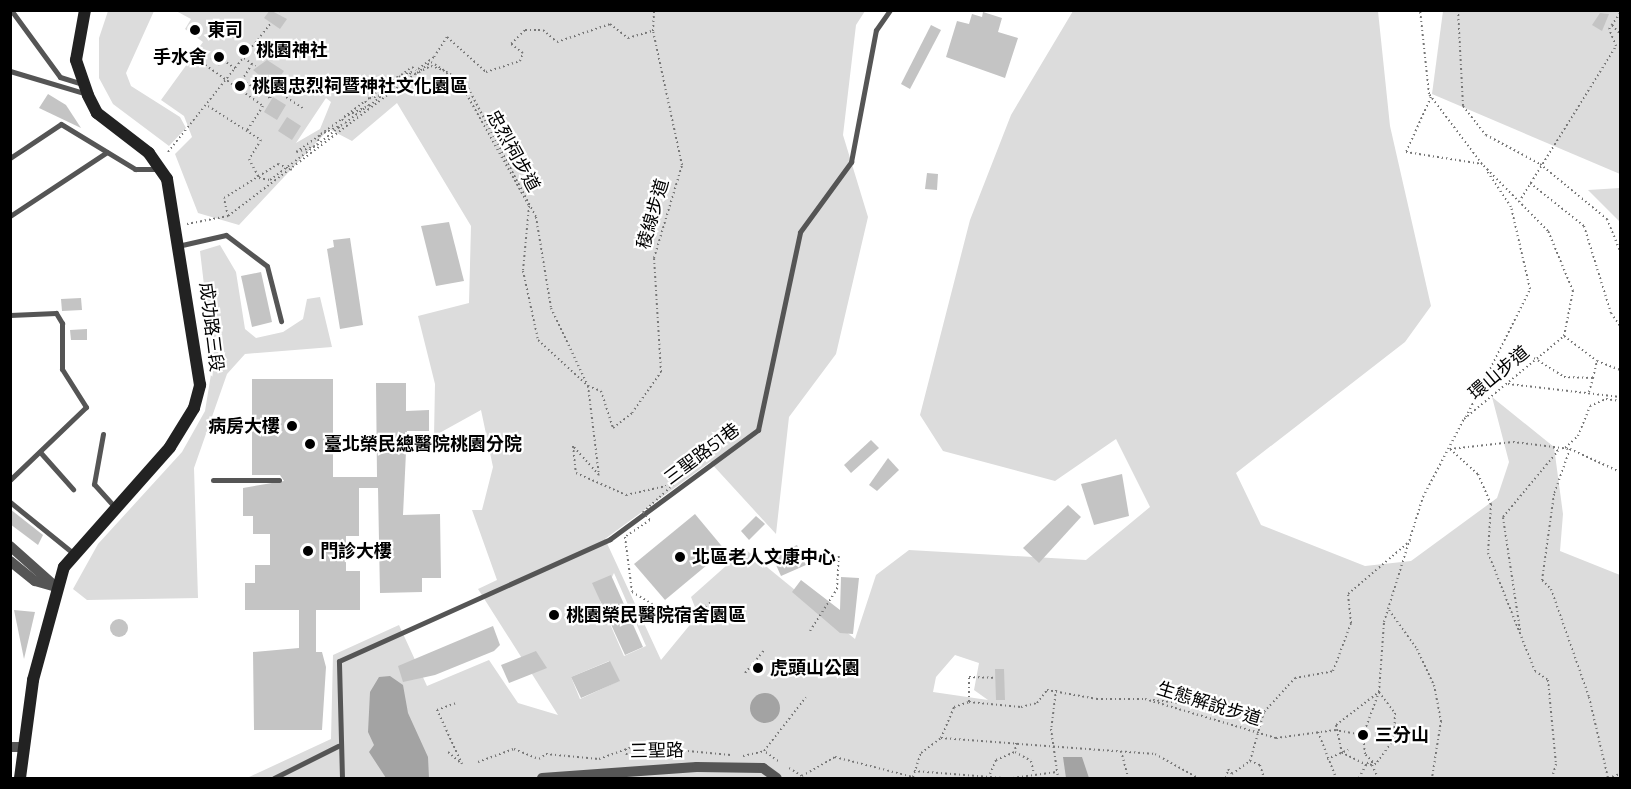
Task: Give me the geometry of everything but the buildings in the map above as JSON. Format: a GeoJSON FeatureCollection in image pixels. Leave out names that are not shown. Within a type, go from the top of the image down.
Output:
{"type":"FeatureCollection","features":[{"type":"Feature","properties":{"kind":"street"},"geometry":{"type":"LineString","coordinates":[[85,10],[76,60],[97,113],[161,168]]}},
{"type":"Feature","properties":{"kind":"street","name":"成功路三段"},"geometry":{"type":"LineString","coordinates":[[20,778],[16,747],[56,586],[73,552],[170,447],[194,408],[200,385],[179,226],[161,168]]}},
{"type":"Feature","properties":{"kind":"street"},"geometry":{"type":"LineString","coordinates":[[10,546],[56,586]]}},
{"type":"Feature","properties":{"kind":"street"},"geometry":{"type":"LineString","coordinates":[[10,561],[35,581],[56,586]]}},
{"type":"Feature","properties":{"kind":"street","name":"三聖路"},"geometry":{"type":"LineString","coordinates":[[542,778],[697,767],[763,768],[771,778]]}},
{"type":"Feature","properties":{"kind":"lane"},"geometry":{"type":"LineString","coordinates":[[11,10],[60,76],[86,90]]}},
{"type":"Feature","properties":{"kind":"lane","name":"三聖路51巷"},"geometry":{"type":"LineString","coordinates":[[342,778],[338,746],[339,662],[610,539],[758,430],[800,232],[851,162],[876,30],[890,10]]}},
{"type":"Feature","properties":{"kind":"lane"},"geometry":{"type":"LineString","coordinates":[[10,71],[86,90]]}},
{"type":"Feature","properties":{"kind":"lane"},"geometry":{"type":"LineString","coordinates":[[10,158],[61,124],[135,168],[161,168]]}},
{"type":"Feature","properties":{"kind":"lane"},"geometry":{"type":"LineString","coordinates":[[10,216],[107,152]]}},
{"type":"Feature","properties":{"kind":"lane"},"geometry":{"type":"LineString","coordinates":[[182,245],[226,236],[267,266],[281,321]]}},
{"type":"Feature","properties":{"kind":"lane"},"geometry":{"type":"LineString","coordinates":[[10,315],[56,313],[62,323],[62,369],[86,407],[10,480]]}},
{"type":"Feature","properties":{"kind":"lane"},"geometry":{"type":"LineString","coordinates":[[103,434],[94,484],[114,506]]}},
{"type":"Feature","properties":{"kind":"lane"},"geometry":{"type":"LineString","coordinates":[[40,452],[73,489]]}},
{"type":"Feature","properties":{"kind":"lane"},"geometry":{"type":"LineString","coordinates":[[213,480],[279,480]]}},
{"type":"Feature","properties":{"kind":"lane"},"geometry":{"type":"LineString","coordinates":[[10,502],[73,552]]}},
{"type":"Feature","properties":{"kind":"lane"},"geometry":{"type":"LineString","coordinates":[[274,778],[338,746]]}},
{"type":"Feature","properties":{"kind":"path","name":"稜線步道"},"geometry":{"type":"LineString","coordinates":[[588,386],[601,391],[613,428],[661,372],[654,258],[682,165],[653,31],[654,10]]}},
{"type":"Feature","properties":{"kind":"path"},"geometry":{"type":"LineString","coordinates":[[1420,10],[1431,97],[1482,164],[1511,207],[1530,289],[1464,419]]}},
{"type":"Feature","properties":{"kind":"path"},"geometry":{"type":"LineString","coordinates":[[1458,10],[1463,106],[1486,135],[1540,164],[1607,219],[1620,252]]}},
{"type":"Feature","properties":{"kind":"path"},"geometry":{"type":"LineString","coordinates":[[1519,202],[1540,164],[1616,46],[1612,25],[1620,13]]}},
{"type":"Feature","properties":{"kind":"path"},"geometry":{"type":"LineString","coordinates":[[168,152],[208,106],[271,23]]}},
{"type":"Feature","properties":{"kind":"path"},"geometry":{"type":"LineString","coordinates":[[367,109],[344,117],[417,71],[435,57],[447,37],[486,72],[520,61],[523,53],[511,44],[525,30],[543,30],[557,42],[610,24],[628,38],[653,31]]}},
{"type":"Feature","properties":{"kind":"path"},"geometry":{"type":"LineString","coordinates":[[1612,25],[1620,34]]}},
{"type":"Feature","properties":{"kind":"path"},"geometry":{"type":"LineString","coordinates":[[187,52],[226,82],[263,106],[247,131]]}},
{"type":"Feature","properties":{"kind":"path"},"geometry":{"type":"LineString","coordinates":[[244,58],[255,66]]}},
{"type":"Feature","properties":{"kind":"path"},"geometry":{"type":"LineString","coordinates":[[223,60],[236,69]]}},
{"type":"Feature","properties":{"kind":"path"},"geometry":{"type":"LineString","coordinates":[[252,64],[242,80],[270,98],[275,90],[303,108]]}},
{"type":"Feature","properties":{"kind":"path"},"geometry":{"type":"LineString","coordinates":[[417,71],[431,66],[445,69],[466,84],[527,196],[536,218],[550,308],[588,386],[599,475],[573,446],[576,473],[626,495],[674,484],[643,512],[650,520],[625,537],[632,592],[683,622],[712,602]]}},
{"type":"Feature","properties":{"kind":"path"},"geometry":{"type":"LineString","coordinates":[[401,82],[386,86],[399,76],[403,80],[412,72],[401,75],[411,67],[417,71]]}},
{"type":"Feature","properties":{"kind":"path","name":"忠烈祠步道"},"geometry":{"type":"LineString","coordinates":[[445,69],[462,86],[529,206],[523,271],[538,340],[588,386]]}},
{"type":"Feature","properties":{"kind":"path"},"geometry":{"type":"LineString","coordinates":[[179,226],[228,216],[292,170],[401,82]]}},
{"type":"Feature","properties":{"kind":"path"},"geometry":{"type":"LineString","coordinates":[[1431,97],[1406,152],[1482,164],[1548,231],[1573,291],[1564,336],[1597,362],[1620,370]]}},
{"type":"Feature","properties":{"kind":"path"},"geometry":{"type":"LineString","coordinates":[[208,106],[261,140],[249,159],[255,164],[251,169],[259,178],[270,180],[315,146]]}},
{"type":"Feature","properties":{"kind":"path"},"geometry":{"type":"LineString","coordinates":[[315,146],[296,152],[320,135],[316,145],[342,125],[321,134],[367,109]]}},
{"type":"Feature","properties":{"kind":"path"},"geometry":{"type":"LineString","coordinates":[[315,146],[317,150]]}},
{"type":"Feature","properties":{"kind":"path"},"geometry":{"type":"LineString","coordinates":[[228,216],[224,198],[286,163],[292,170]]}},
{"type":"Feature","properties":{"kind":"path"},"geometry":{"type":"LineString","coordinates":[[1530,183],[1584,226],[1611,313],[1620,326]]}},
{"type":"Feature","properties":{"kind":"path","name":"環山步道"},"geometry":{"type":"LineString","coordinates":[[1363,735],[1379,692],[1388,609],[1423,497],[1464,419],[1564,336]]}},
{"type":"Feature","properties":{"kind":"path"},"geometry":{"type":"LineString","coordinates":[[1535,359],[1564,377],[1593,378]]}},
{"type":"Feature","properties":{"kind":"path"},"geometry":{"type":"LineString","coordinates":[[1589,392],[1597,362]]}},
{"type":"Feature","properties":{"kind":"path"},"geometry":{"type":"LineString","coordinates":[[1507,384],[1620,397]]}},
{"type":"Feature","properties":{"kind":"path"},"geometry":{"type":"LineString","coordinates":[[1564,448],[1578,436],[1590,406],[1606,399],[1620,402]]}},
{"type":"Feature","properties":{"kind":"path"},"geometry":{"type":"LineString","coordinates":[[1450,449],[1513,442],[1564,448],[1620,472]]}},
{"type":"Feature","properties":{"kind":"path"},"geometry":{"type":"LineString","coordinates":[[1521,634],[1503,517],[1558,451],[1553,447]]}},
{"type":"Feature","properties":{"kind":"path"},"geometry":{"type":"LineString","coordinates":[[1450,449],[1478,474],[1491,504],[1488,553],[1535,671],[1548,680],[1556,764],[1552,778]]}},
{"type":"Feature","properties":{"kind":"path"},"geometry":{"type":"LineString","coordinates":[[1570,449],[1554,494],[1542,580],[1551,589],[1589,697],[1608,778],[1620,774]]}},
{"type":"Feature","properties":{"kind":"path"},"geometry":{"type":"LineString","coordinates":[[1226,778],[1228,769],[1232,774],[1250,761],[1254,734],[1264,712],[1295,678],[1333,671],[1351,622],[1348,594],[1410,541]]}},
{"type":"Feature","properties":{"kind":"path"},"geometry":{"type":"LineString","coordinates":[[810,631],[837,589],[839,553]]}},
{"type":"Feature","properties":{"kind":"path"},"geometry":{"type":"LineString","coordinates":[[1388,609],[1417,649],[1434,685],[1441,721],[1432,778]]}},
{"type":"Feature","properties":{"kind":"path"},"geometry":{"type":"LineString","coordinates":[[745,672],[764,650]]}},
{"type":"Feature","properties":{"kind":"path"},"geometry":{"type":"LineString","coordinates":[[969,702],[969,677],[993,678]]}},
{"type":"Feature","properties":{"kind":"path"},"geometry":{"type":"LineString","coordinates":[[789,768],[802,776],[835,757],[913,778],[921,753],[941,738],[954,707],[969,702],[1021,707],[1056,690],[1052,747],[1058,778]]}},
{"type":"Feature","properties":{"kind":"path","name":"生態解說步道"},"geometry":{"type":"LineString","coordinates":[[1056,690],[1097,699],[1145,699],[1254,734],[1276,738],[1335,730],[1363,735]]}},
{"type":"Feature","properties":{"kind":"path"},"geometry":{"type":"LineString","coordinates":[[1372,765],[1394,739],[1395,714],[1379,692],[1335,730],[1342,753],[1372,765],[1380,778]]}},
{"type":"Feature","properties":{"kind":"path"},"geometry":{"type":"LineString","coordinates":[[764,751],[806,697]]}},
{"type":"Feature","properties":{"kind":"path"},"geometry":{"type":"LineString","coordinates":[[1145,699],[1264,712]]}},
{"type":"Feature","properties":{"kind":"path"},"geometry":{"type":"LineString","coordinates":[[448,752],[462,764],[437,710],[456,703]]}},
{"type":"Feature","properties":{"kind":"path"},"geometry":{"type":"LineString","coordinates":[[1318,732],[1336,778]]}},
{"type":"Feature","properties":{"kind":"path"},"geometry":{"type":"LineString","coordinates":[[1359,778],[1367,764],[1373,762],[1365,754],[1363,735]]}},
{"type":"Feature","properties":{"kind":"path"},"geometry":{"type":"LineString","coordinates":[[941,738],[1155,754],[1198,778]]}},
{"type":"Feature","properties":{"kind":"path"},"geometry":{"type":"LineString","coordinates":[[1015,752],[1016,742]]}},
{"type":"Feature","properties":{"kind":"path"},"geometry":{"type":"LineString","coordinates":[[672,747],[672,757]]}},
{"type":"Feature","properties":{"kind":"path"},"geometry":{"type":"LineString","coordinates":[[478,762],[514,749],[539,759],[546,754],[599,759],[626,749],[672,747],[744,756],[747,752],[753,756],[760,748],[778,761]]}},
{"type":"Feature","properties":{"kind":"path"},"geometry":{"type":"LineString","coordinates":[[626,749],[627,758]]}},
{"type":"Feature","properties":{"kind":"path"},"geometry":{"type":"LineString","coordinates":[[1327,759],[1348,750]]}},
{"type":"Feature","properties":{"kind":"path"},"geometry":{"type":"LineString","coordinates":[[1121,751],[1128,778]]}},
{"type":"Feature","properties":{"kind":"path"},"geometry":{"type":"LineString","coordinates":[[990,775],[996,760],[1015,752]]}},
{"type":"Feature","properties":{"kind":"path"},"geometry":{"type":"LineString","coordinates":[[1015,752],[1031,761],[1034,776]]}},
{"type":"Feature","properties":{"kind":"path"},"geometry":{"type":"LineString","coordinates":[[1250,761],[1260,765],[1264,778]]}},
{"type":"Feature","properties":{"kind":"path"},"geometry":{"type":"LineString","coordinates":[[914,771],[990,775],[1003,778]]}},
{"type":"Feature","properties":{"kind":"path"},"geometry":{"type":"LineString","coordinates":[[1013,778],[1057,772]]}},
{"type":"Feature","properties":{"kind":"shaded area"},"geometry":{"type":"Polygon","coordinates":[[[108,11],[154,11],[126,73],[131,86],[180,117],[186,128],[169,146],[113,104],[99,78],[99,38],[108,11]]]}},
{"type":"Feature","properties":{"kind":"shaded area"},"geometry":{"type":"Polygon","coordinates":[[[176,11],[865,11],[856,25],[843,135],[868,217],[836,354],[789,417],[776,534],[710,462],[605,539],[661,660],[698,615],[691,597],[745,549],[855,639],[876,575],[909,550],[1086,560],[1150,507],[1116,439],[1055,481],[943,451],[920,415],[970,220],[1011,115],[1073,11],[1378,11],[1390,126],[1431,306],[1405,342],[1236,473],[1261,525],[1365,566],[1411,561],[1497,498],[1509,462],[1492,397],[1554,447],[1563,514],[1560,551],[1620,575],[1620,778],[247,778],[331,739],[333,655],[399,625],[427,686],[489,660],[518,703],[558,715],[478,589],[497,580],[472,510],[482,510],[493,467],[481,410],[434,436],[435,384],[418,316],[469,303],[471,226],[397,103],[352,141],[329,129],[239,225],[198,213],[175,154],[192,137],[184,116],[161,100],[203,42],[185,29],[191,19],[176,11]],[[326,98],[296,143],[320,129],[331,102],[326,98]],[[614,573],[600,601],[624,656],[646,646],[614,573]],[[955,655],[936,677],[933,692],[988,700],[974,690],[979,663],[955,655]],[[609,661],[571,677],[580,699],[619,681],[609,661]]]}},
{"type":"Feature","properties":{"kind":"shaded area"},"geometry":{"type":"Polygon","coordinates":[[[1443,11],[1620,11],[1620,174],[1432,94],[1443,11]]]}},
{"type":"Feature","properties":{"kind":"shaded area"},"geometry":{"type":"Polygon","coordinates":[[[1620,188],[1620,222],[1588,190],[1620,188]]]}},
{"type":"Feature","properties":{"kind":"shaded area"},"geometry":{"type":"Polygon","coordinates":[[[220,245],[236,272],[245,329],[256,338],[283,332],[303,319],[307,299],[320,297],[332,347],[245,354],[227,374],[194,468],[198,598],[87,600],[73,589],[98,544],[182,452],[205,411],[213,362],[200,251],[220,245]]]}},
{"type":"Feature","properties":{"kind":"shaded area"},"geometry":{"type":"Polygon","coordinates":[[[390,676],[403,685],[408,713],[428,757],[429,778],[386,778],[369,752],[374,745],[368,732],[370,692],[379,677],[390,676]]]}},
{"type":"Feature","properties":{"kind":"shaded area"},"geometry":{"type":"Polygon","coordinates":[[[765,693],[771,694],[779,702],[779,714],[771,722],[765,723],[759,722],[751,714],[750,708],[751,702],[759,694],[765,693]]]}},
{"type":"Feature","properties":{"kind":"shaded area"},"geometry":{"type":"Polygon","coordinates":[[[1063,757],[1082,757],[1089,778],[1066,778],[1063,757]]]}},
{"type":"Feature","properties":{"kind":"place","name":"東司"},"geometry":{"type":"Point","coordinates":[195,30]}},
{"type":"Feature","properties":{"kind":"place","name":"桃園神社"},"geometry":{"type":"Point","coordinates":[244,50]}},
{"type":"Feature","properties":{"kind":"place","name":"手水舍"},"geometry":{"type":"Point","coordinates":[219,57]}},
{"type":"Feature","properties":{"kind":"place","name":"桃園忠烈祠暨神社文化園區"},"geometry":{"type":"Point","coordinates":[240,86]}},
{"type":"Feature","properties":{"kind":"place","name":"病房大樓"},"geometry":{"type":"Point","coordinates":[292,426]}},
{"type":"Feature","properties":{"kind":"place","name":"臺北榮民總醫院桃園分院"},"geometry":{"type":"Point","coordinates":[310,444]}},
{"type":"Feature","properties":{"kind":"place","name":"門診大樓"},"geometry":{"type":"Point","coordinates":[308,551]}},
{"type":"Feature","properties":{"kind":"place","name":"北區老人文康中心"},"geometry":{"type":"Point","coordinates":[680,557]}},
{"type":"Feature","properties":{"kind":"place","name":"桃園榮民醫院宿舍園區"},"geometry":{"type":"Point","coordinates":[554,615]}},
{"type":"Feature","properties":{"kind":"place","name":"虎頭山公園"},"geometry":{"type":"Point","coordinates":[758,668]}},
{"type":"Feature","properties":{"kind":"place","name":"三分山"},"geometry":{"type":"Point","coordinates":[1363,735]}}]}
